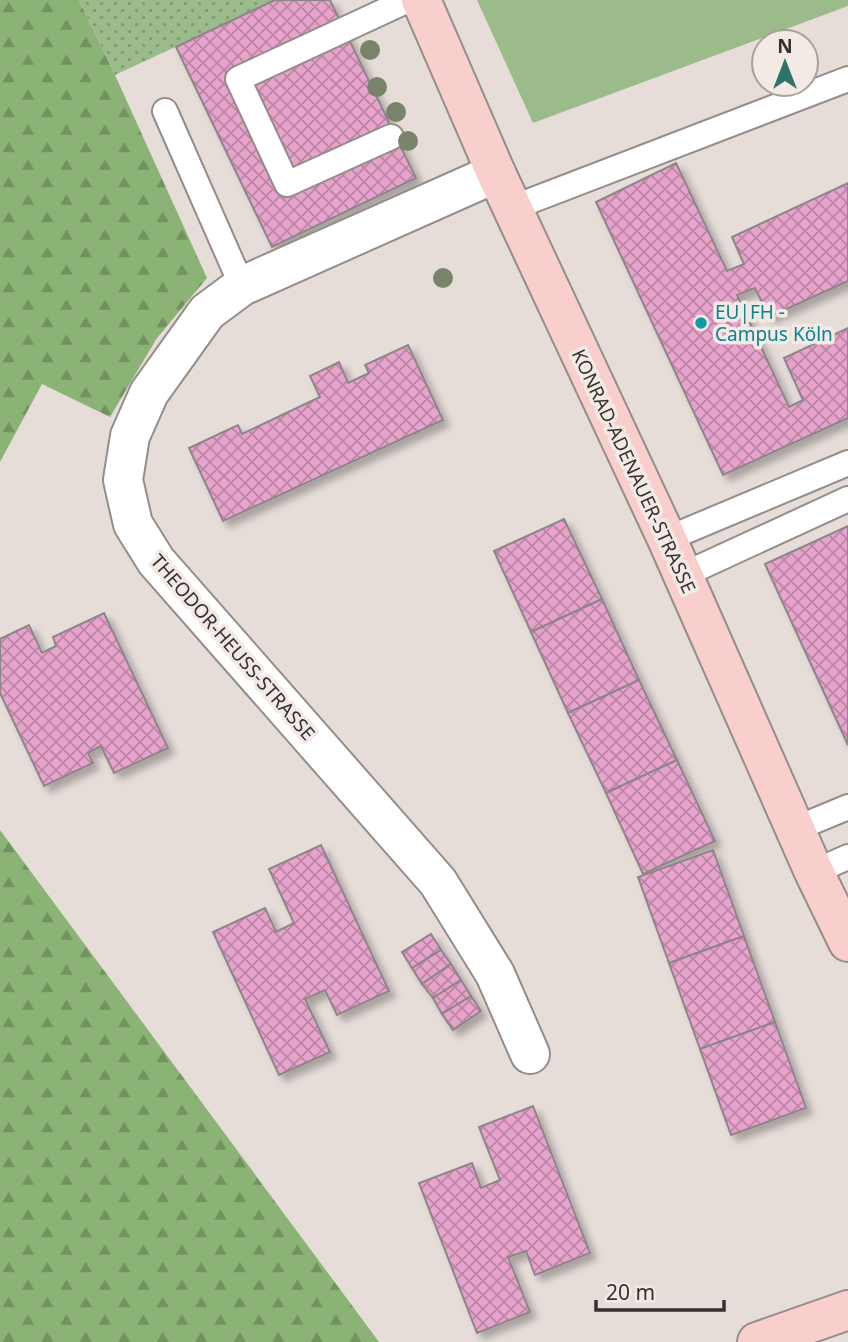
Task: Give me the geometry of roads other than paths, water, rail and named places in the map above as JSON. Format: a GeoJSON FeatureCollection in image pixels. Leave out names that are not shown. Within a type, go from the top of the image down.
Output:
{"type":"FeatureCollection","features":[{"type":"Feature","properties":{"kind":"street","name":"KONRAD-ADENAUER-STRASSE"},"geometry":{"type":"LineString","coordinates":[[421,0],[496,173],[667,538],[814,872],[848,942]]}},
{"type":"Feature","properties":{"kind":"street","name":"THEODOR-HEUSS-STRASSE"},"geometry":{"type":"LineString","coordinates":[[496,173],[242,285],[207,312],[149,393],[130,436],[123,480],[133,524],[156,561],[438,882],[495,974],[530,1054]]}},
{"type":"Feature","properties":{"kind":"street"},"geometry":{"type":"LineString","coordinates":[[757,1342],[848,1310]]}},
{"type":"Feature","properties":{"kind":"lane"},"geometry":{"type":"LineString","coordinates":[[390,137],[287,184],[238,79],[408,0]]}},
{"type":"Feature","properties":{"kind":"lane"},"geometry":{"type":"LineString","coordinates":[[512,208],[848,79]]}},
{"type":"Feature","properties":{"kind":"lane"},"geometry":{"type":"LineString","coordinates":[[165,111],[242,285]]}},
{"type":"Feature","properties":{"kind":"lane"},"geometry":{"type":"LineString","coordinates":[[667,538],[848,463]]}},
{"type":"Feature","properties":{"kind":"lane"},"geometry":{"type":"LineString","coordinates":[[683,575],[848,499]]}},
{"type":"Feature","properties":{"kind":"lane"},"geometry":{"type":"LineString","coordinates":[[795,829],[848,807]]}},
{"type":"Feature","properties":{"kind":"lane"},"geometry":{"type":"LineString","coordinates":[[814,872],[848,857]]}},
{"type":"Feature","properties":{"kind":"place","name":"EU|FH - Campus Köln"},"geometry":{"type":"Point","coordinates":[701,323]}}]}
